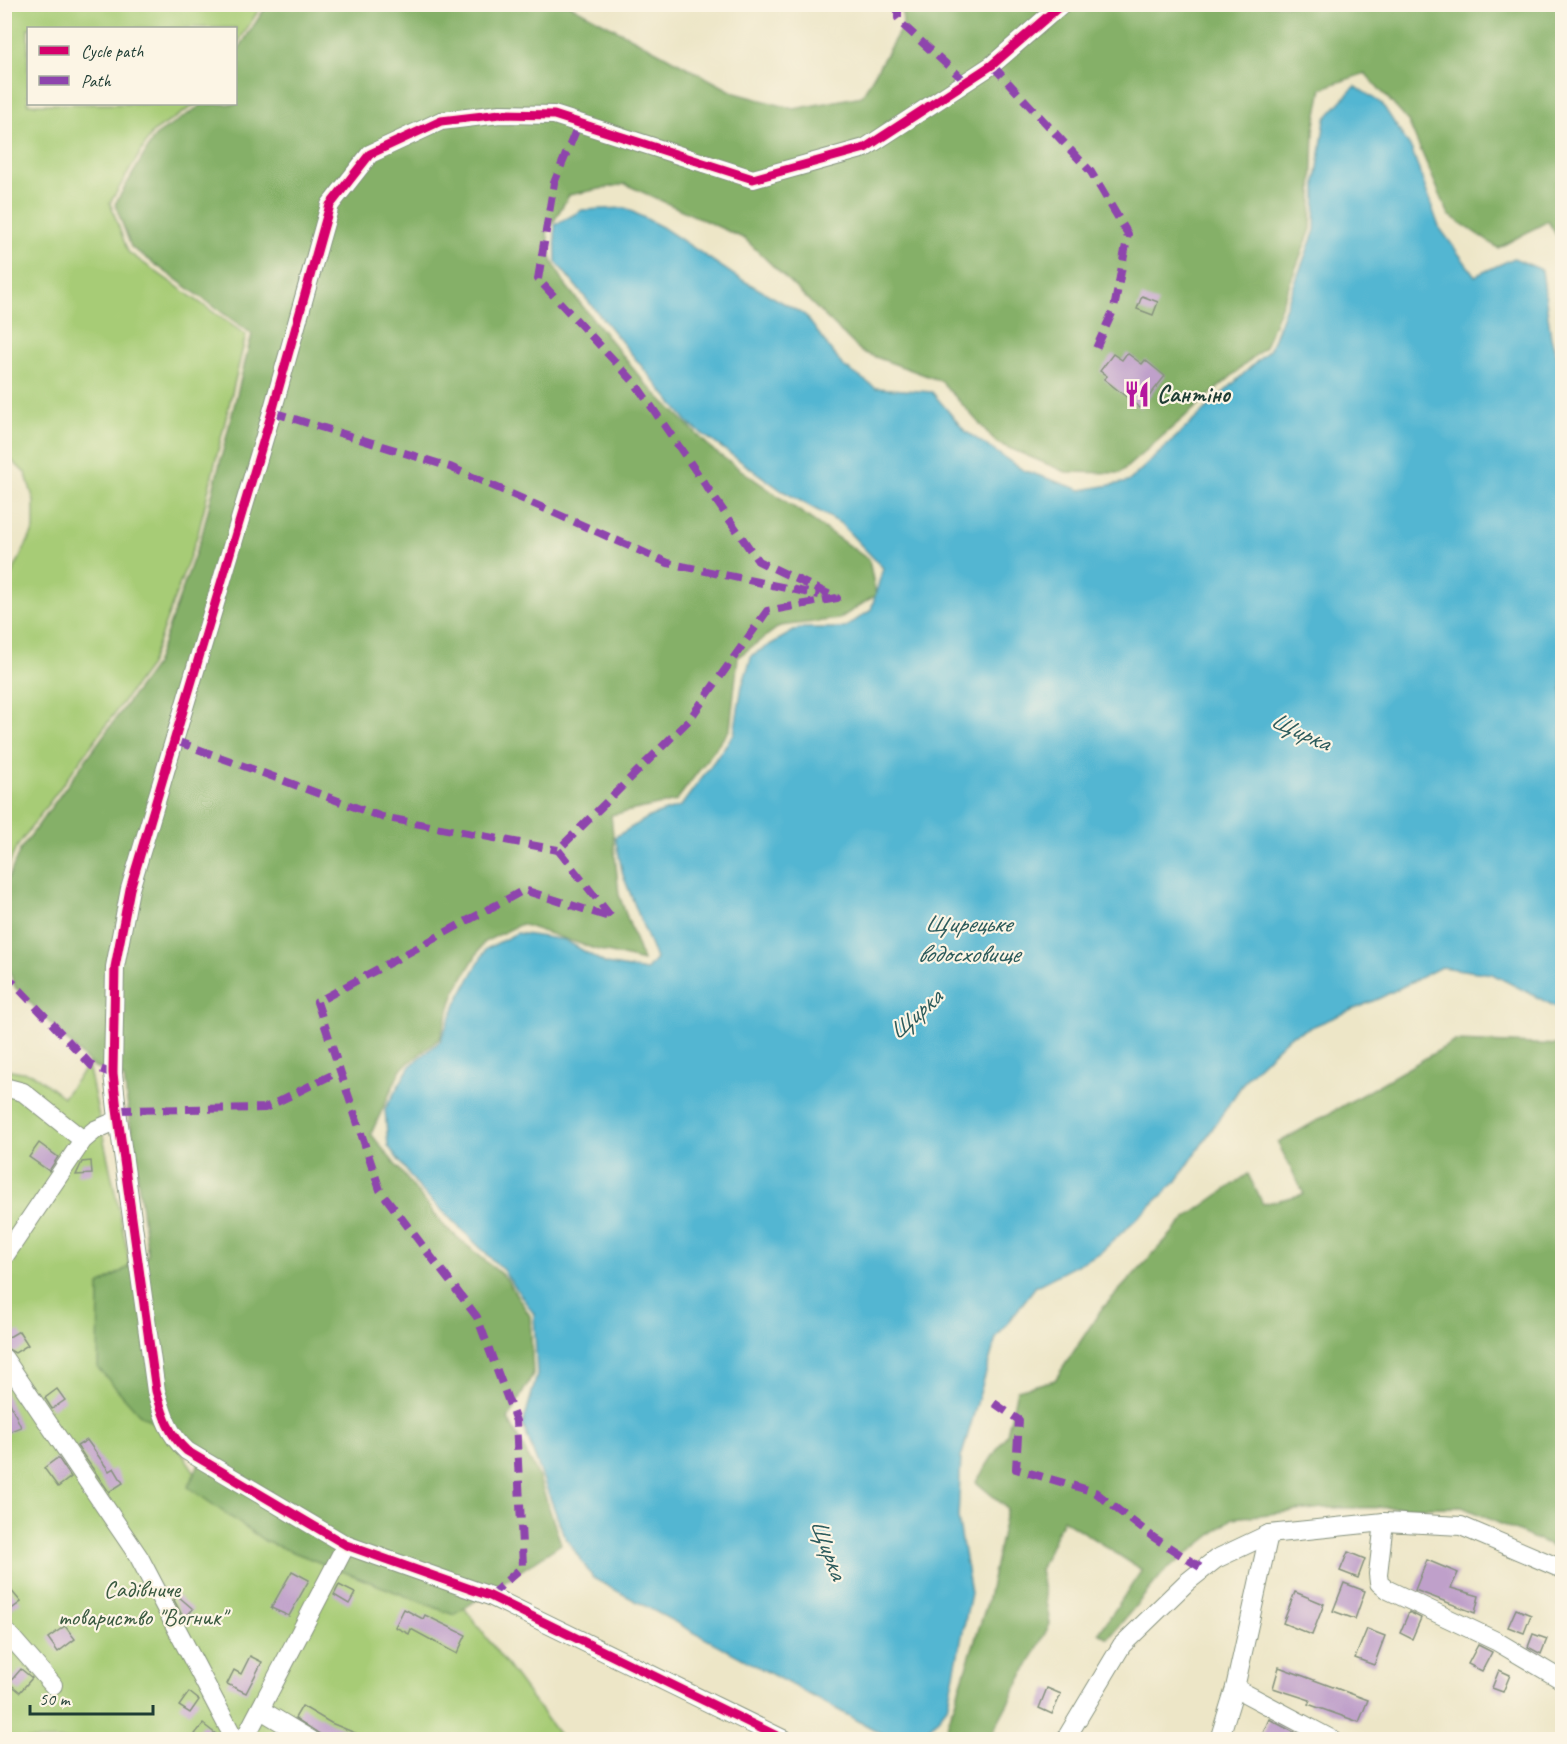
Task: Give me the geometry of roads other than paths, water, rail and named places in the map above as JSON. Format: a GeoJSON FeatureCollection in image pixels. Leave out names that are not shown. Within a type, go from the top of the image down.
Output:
{"type":"FeatureCollection","features":[{"type":"Feature","properties":{"kind":"street"},"geometry":{"type":"LineString","coordinates":[[786,1740],[490,1596],[346,1545],[187,1451],[175,1440],[165,1423],[156,1391],[118,1120],[113,1072],[116,967],[130,889],[272,412],[330,204],[370,154],[441,121],[500,114],[554,115],[753,179],[865,148],[992,65],[1062,4]]}},
{"type":"Feature","properties":{"kind":"street"},"geometry":{"type":"LineString","coordinates":[[4,1087],[23,1092],[83,1140]]}},
{"type":"Feature","properties":{"kind":"street"},"geometry":{"type":"LineString","coordinates":[[4,1257],[83,1140],[95,1130],[118,1120]]}},
{"type":"Feature","properties":{"kind":"street"},"geometry":{"type":"LineString","coordinates":[[4,1358],[139,1557],[235,1740]]}},
{"type":"Feature","properties":{"kind":"street"},"geometry":{"type":"LineString","coordinates":[[1384,1522],[1379,1583],[1386,1589],[1496,1641],[1563,1680]]}},
{"type":"Feature","properties":{"kind":"street"},"geometry":{"type":"LineString","coordinates":[[1065,1740],[1122,1645],[1186,1582],[1216,1559],[1269,1534],[1384,1522],[1461,1527],[1563,1569]]}},
{"type":"Feature","properties":{"kind":"street"},"geometry":{"type":"LineString","coordinates":[[1219,1740],[1235,1688],[1269,1534]]}},
{"type":"Feature","properties":{"kind":"street"},"geometry":{"type":"LineString","coordinates":[[244,1740],[346,1545]]}},
{"type":"Feature","properties":{"kind":"street"},"geometry":{"type":"LineString","coordinates":[[4,1629],[53,1685]]}},
{"type":"Feature","properties":{"kind":"street"},"geometry":{"type":"LineString","coordinates":[[1235,1688],[1333,1740]]}},
{"type":"Feature","properties":{"kind":"street"},"geometry":{"type":"LineString","coordinates":[[261,1710],[311,1740]]}},
{"type":"Feature","properties":{"kind":"water","name":"Щирецьке водосховище"},"geometry":{"type":"Polygon","coordinates":[[[1355,86],[1382,104],[1412,150],[1439,227],[1475,276],[1514,258],[1542,270],[1551,338],[1562,372],[1562,1010],[1492,974],[1441,967],[1380,998],[1290,1036],[1248,1076],[1177,1181],[1100,1253],[1036,1286],[996,1338],[961,1458],[958,1518],[971,1593],[947,1707],[921,1739],[892,1739],[593,1578],[564,1535],[523,1425],[537,1375],[534,1314],[503,1270],[420,1189],[388,1146],[385,1109],[410,1066],[440,1041],[458,1000],[486,949],[517,933],[565,940],[606,964],[646,971],[656,959],[623,875],[615,837],[651,816],[681,806],[734,734],[742,686],[752,655],[799,628],[844,628],[871,610],[883,568],[840,523],[781,490],[690,425],[556,262],[555,225],[582,210],[625,208],[662,227],[737,277],[805,315],[842,365],[876,388],[932,392],[965,431],[1023,470],[1081,490],[1128,482],[1270,349],[1315,230],[1316,182],[1325,119],[1355,86]]]}},
{"type":"Feature","properties":{"kind":"place","name":"Сантіно"},"geometry":{"type":"Point","coordinates":[1137,394]}},
{"type":"Feature","properties":{"kind":"water label","name":"Щирка"},"geometry":{"type":"Point","coordinates":[1301,731]}},
{"type":"Feature","properties":{"kind":"water label","name":"Щирка"},"geometry":{"type":"Point","coordinates":[915,1014]}},
{"type":"Feature","properties":{"kind":"water label","name":"Щирка"},"geometry":{"type":"Point","coordinates":[829,1549]}},
{"type":"Feature","properties":{"kind":"park label","name":"Садівниче товариство \"Вогник\""},"geometry":{"type":"Point","coordinates":[142,1603]}}]}
